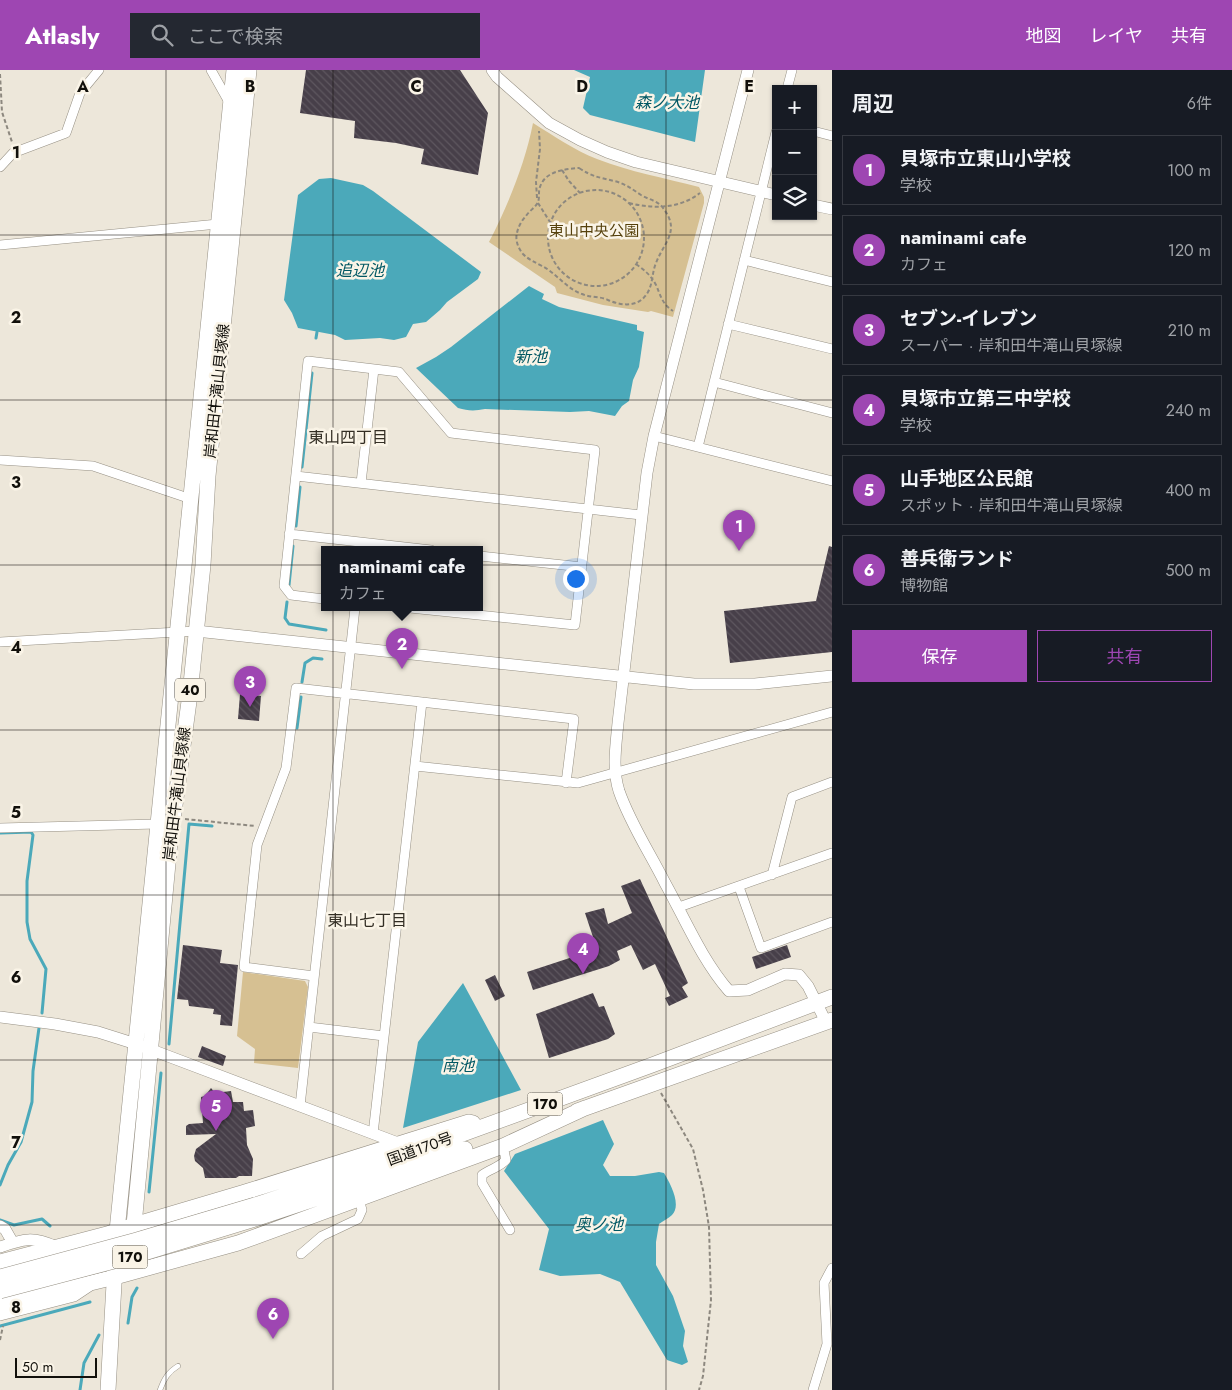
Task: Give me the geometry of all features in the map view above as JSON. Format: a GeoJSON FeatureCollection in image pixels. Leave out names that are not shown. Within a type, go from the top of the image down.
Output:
{"type":"FeatureCollection","features":[{"type":"Feature","properties":{"kind":"main road","name":"岸和田牛滝山貝塚線"},"geometry":{"type":"LineString","coordinates":[[108,1390],[114,1308],[119,1276],[134,1225],[143,1047],[158,824],[234,70]]}},
{"type":"Feature","properties":{"kind":"main road","name":"岸和田牛滝山貝塚線"},"geometry":{"type":"LineString","coordinates":[[119,1276],[117,1231],[190,694],[203,565],[208,476],[249,70]]}},
{"type":"Feature","properties":{"kind":"main road","name":"国道170号"},"geometry":{"type":"LineString","coordinates":[[0,1291],[137,1256],[832,997]]}},
{"type":"Feature","properties":{"kind":"main road","name":"国道170号"},"geometry":{"type":"LineString","coordinates":[[0,1276],[137,1240],[257,1212],[585,1108],[655,1082],[830,1024]]}},
{"type":"Feature","properties":{"kind":"main road"},"geometry":{"type":"LineString","coordinates":[[0,1305],[119,1276],[238,1243],[503,1146],[585,1108]]}},
{"type":"Feature","properties":{"kind":"main road"},"geometry":{"type":"LineString","coordinates":[[0,1262],[117,1231],[469,1122],[487,1126]]}},
{"type":"Feature","properties":{"kind":"street"},"geometry":{"type":"LineString","coordinates":[[0,167],[15,152],[66,133],[80,93],[99,70]]}},
{"type":"Feature","properties":{"kind":"street"},"geometry":{"type":"LineString","coordinates":[[211,70],[230,104]]}},
{"type":"Feature","properties":{"kind":"street"},"geometry":{"type":"LineString","coordinates":[[492,70],[498,78],[549,123],[580,140],[636,162],[772,194]]}},
{"type":"Feature","properties":{"kind":"street"},"geometry":{"type":"LineString","coordinates":[[748,70],[721,182],[654,436],[641,515],[615,754],[616,772],[619,790],[633,821],[713,970],[729,990],[748,990],[785,974],[799,975],[830,1024]]}},
{"type":"Feature","properties":{"kind":"street"},"geometry":{"type":"LineString","coordinates":[[788,85],[792,70]]}},
{"type":"Feature","properties":{"kind":"street"},"geometry":{"type":"LineString","coordinates":[[817,132],[832,136]]}},
{"type":"Feature","properties":{"kind":"street"},"geometry":{"type":"LineString","coordinates":[[698,447],[772,147]]}},
{"type":"Feature","properties":{"kind":"street"},"geometry":{"type":"LineString","coordinates":[[817,206],[832,209]]}},
{"type":"Feature","properties":{"kind":"street"},"geometry":{"type":"LineString","coordinates":[[0,246],[218,224]]}},
{"type":"Feature","properties":{"kind":"street"},"geometry":{"type":"LineString","coordinates":[[744,260],[832,282]]}},
{"type":"Feature","properties":{"kind":"street"},"geometry":{"type":"LineString","coordinates":[[728,324],[832,348]]}},
{"type":"Feature","properties":{"kind":"street"},"geometry":{"type":"LineString","coordinates":[[321,599],[291,595],[284,586],[308,361],[400,372],[451,433],[595,450],[575,625],[439,611]]}},
{"type":"Feature","properties":{"kind":"street"},"geometry":{"type":"LineString","coordinates":[[361,483],[374,369]]}},
{"type":"Feature","properties":{"kind":"street"},"geometry":{"type":"LineString","coordinates":[[714,382],[832,413]]}},
{"type":"Feature","properties":{"kind":"street"},"geometry":{"type":"LineString","coordinates":[[654,436],[832,481]]}},
{"type":"Feature","properties":{"kind":"street"},"geometry":{"type":"LineString","coordinates":[[0,460],[93,466],[191,499]]}},
{"type":"Feature","properties":{"kind":"street"},"geometry":{"type":"LineString","coordinates":[[296,476],[641,515]]}},
{"type":"Feature","properties":{"kind":"street"},"geometry":{"type":"LineString","coordinates":[[290,534],[396,546]]}},
{"type":"Feature","properties":{"kind":"street"},"geometry":{"type":"LineString","coordinates":[[483,556],[582,567]]}},
{"type":"Feature","properties":{"kind":"street"},"geometry":{"type":"LineString","coordinates":[[300,1106],[355,611]]}},
{"type":"Feature","properties":{"kind":"street"},"geometry":{"type":"LineString","coordinates":[[0,642],[196,631],[694,684],[755,684],[832,678]]}},
{"type":"Feature","properties":{"kind":"street"},"geometry":{"type":"LineString","coordinates":[[314,976],[244,967],[257,845],[286,768],[296,688],[574,719],[566,783]]}},
{"type":"Feature","properties":{"kind":"street"},"geometry":{"type":"LineString","coordinates":[[373,1134],[422,702]]}},
{"type":"Feature","properties":{"kind":"street"},"geometry":{"type":"LineString","coordinates":[[415,766],[578,783],[832,712]]}},
{"type":"Feature","properties":{"kind":"street"},"geometry":{"type":"LineString","coordinates":[[772,875],[792,797],[832,782]]}},
{"type":"Feature","properties":{"kind":"street"},"geometry":{"type":"LineString","coordinates":[[0,828],[158,824]]}},
{"type":"Feature","properties":{"kind":"street"},"geometry":{"type":"LineString","coordinates":[[679,908],[832,853]]}},
{"type":"Feature","properties":{"kind":"street"},"geometry":{"type":"LineString","coordinates":[[739,886],[761,948],[832,922]]}},
{"type":"Feature","properties":{"kind":"street"},"geometry":{"type":"LineString","coordinates":[[0,1017],[98,1032],[143,1047],[398,1143]]}},
{"type":"Feature","properties":{"kind":"street"},"geometry":{"type":"LineString","coordinates":[[309,1027],[384,1036]]}},
{"type":"Feature","properties":{"kind":"street"},"geometry":{"type":"LineString","coordinates":[[503,1146],[506,1160],[502,1165],[490,1169],[482,1175],[482,1183],[510,1230]]}},
{"type":"Feature","properties":{"kind":"street"},"geometry":{"type":"LineString","coordinates":[[301,1254],[322,1236],[358,1219],[362,1210],[359,1199]]}},
{"type":"Feature","properties":{"kind":"street"},"geometry":{"type":"LineString","coordinates":[[0,1226],[5,1229],[13,1243]]}},
{"type":"Feature","properties":{"kind":"street"},"geometry":{"type":"LineString","coordinates":[[0,1247],[28,1239],[38,1239],[56,1248]]}},
{"type":"Feature","properties":{"kind":"street"},"geometry":{"type":"LineString","coordinates":[[813,1390],[826,1344],[824,1283],[832,1268]]}},
{"type":"Feature","properties":{"kind":"street"},"geometry":{"type":"LineString","coordinates":[[0,1315],[74,1296],[95,1282]]}},
{"type":"Feature","properties":{"kind":"lane"},"geometry":{"type":"LineString","coordinates":[[160,1390],[167,1375],[178,1366]]}},
{"type":"Feature","properties":{"kind":"path"},"geometry":{"type":"LineString","coordinates":[[0,74],[2,112],[15,152]]}},
{"type":"Feature","properties":{"kind":"path"},"geometry":{"type":"LineString","coordinates":[[540,131],[536,182],[538,202],[550,222]]}},
{"type":"Feature","properties":{"kind":"path"},"geometry":{"type":"LineString","coordinates":[[579,168],[593,177],[631,187],[642,196],[653,199],[662,207],[671,220],[671,233],[655,264],[648,293],[640,300],[628,306],[602,297],[581,294],[523,254],[517,244],[516,234],[525,216],[538,202],[543,180],[554,172],[579,168]]}},
{"type":"Feature","properties":{"kind":"path"},"geometry":{"type":"LineString","coordinates":[[562,170],[568,181],[580,193]]}},
{"type":"Feature","properties":{"kind":"path"},"geometry":{"type":"LineString","coordinates":[[588,190],[605,191],[621,197],[628,202],[640,218],[644,236],[643,246],[631,271],[616,282],[597,286],[579,283],[563,274],[552,258],[548,240],[550,222],[565,201],[580,193],[588,190]]}},
{"type":"Feature","properties":{"kind":"path"},"geometry":{"type":"LineString","coordinates":[[628,202],[653,208],[679,205],[700,193]]}},
{"type":"Feature","properties":{"kind":"path"},"geometry":{"type":"LineString","coordinates":[[636,264],[648,272],[660,298],[666,307],[673,311]]}},
{"type":"Feature","properties":{"kind":"path"},"geometry":{"type":"LineString","coordinates":[[183,819],[264,826]]}},
{"type":"Feature","properties":{"kind":"path"},"geometry":{"type":"LineString","coordinates":[[655,1082],[693,1149],[703,1190],[709,1227],[711,1300],[699,1390]]}},
{"type":"Feature","properties":{"kind":"path"},"geometry":{"type":"LineString","coordinates":[[0,1340],[2,1328]]}},
{"type":"Feature","properties":{"kind":"green space","name":"東山中央公園"},"geometry":{"type":"Polygon","coordinates":[[[533,123],[572,147],[609,164],[699,187],[704,197],[704,203],[673,317],[651,311],[603,305],[557,293],[555,287],[489,242],[515,184],[533,123]]]}},
{"type":"Feature","properties":{"kind":"green space"},"geometry":{"type":"Polygon","coordinates":[[[243,972],[305,981],[308,987],[298,1068],[254,1063],[255,1049],[237,1036],[243,972]]]}},
{"type":"Feature","properties":{"kind":"water","name":"森ノ大池"},"geometry":{"type":"Polygon","coordinates":[[[574,70],[705,70],[695,142],[590,115],[583,108],[590,77],[574,70]]]}},
{"type":"Feature","properties":{"kind":"water","name":"追辺池"},"geometry":{"type":"Polygon","coordinates":[[[331,178],[363,185],[373,191],[481,272],[478,279],[447,302],[426,322],[413,324],[406,337],[394,340],[380,338],[345,340],[335,335],[298,328],[284,300],[298,195],[319,179],[331,178]]]}},
{"type":"Feature","properties":{"kind":"water","name":"新池"},"geometry":{"type":"Polygon","coordinates":[[[529,286],[544,294],[542,299],[559,307],[637,325],[637,330],[644,332],[639,367],[633,380],[629,401],[622,406],[615,416],[589,411],[462,409],[458,408],[416,368],[451,347],[529,286]]]}},
{"type":"Feature","properties":{"kind":"water","name":"南池"},"geometry":{"type":"Polygon","coordinates":[[[463,983],[521,1090],[403,1128],[418,1042],[463,983]]]}},
{"type":"Feature","properties":{"kind":"water","name":"奥ノ池"},"geometry":{"type":"Polygon","coordinates":[[[603,1120],[614,1144],[603,1165],[610,1176],[664,1173],[674,1194],[675,1211],[659,1224],[656,1242],[656,1265],[673,1296],[685,1331],[683,1346],[688,1362],[682,1365],[667,1360],[620,1282],[600,1274],[560,1276],[539,1270],[549,1229],[504,1171],[515,1154],[603,1120]]]}},
{"type":"Feature","properties":{"kind":"building"},"geometry":{"type":"Polygon","coordinates":[[[306,70],[460,70],[488,113],[478,175],[421,164],[424,149],[396,143],[354,138],[355,121],[300,113],[306,70]]]}},
{"type":"Feature","properties":{"kind":"building"},"geometry":{"type":"Polygon","coordinates":[[[829,546],[832,547],[832,652],[730,663],[724,611],[816,601],[829,546]]]}},
{"type":"Feature","properties":{"kind":"building"},"geometry":{"type":"Polygon","coordinates":[[[240,694],[261,696],[259,721],[238,719],[240,694]]]}},
{"type":"Feature","properties":{"kind":"building"},"geometry":{"type":"Polygon","coordinates":[[[640,879],[688,983],[682,987],[688,997],[669,1006],[665,998],[670,996],[655,964],[643,970],[631,945],[617,951],[620,960],[609,966],[533,990],[527,972],[597,949],[585,913],[604,908],[608,924],[632,913],[621,886],[640,879]]]}},
{"type":"Feature","properties":{"kind":"building"},"geometry":{"type":"Polygon","coordinates":[[[183,945],[222,950],[220,963],[238,965],[232,1026],[220,1025],[221,1015],[213,1014],[214,1009],[189,1006],[188,1000],[177,999],[183,945]]]}},
{"type":"Feature","properties":{"kind":"building"},"geometry":{"type":"Polygon","coordinates":[[[787,945],[791,957],[756,969],[752,957],[787,945]]]}},
{"type":"Feature","properties":{"kind":"building"},"geometry":{"type":"Polygon","coordinates":[[[495,975],[505,996],[495,1001],[485,980],[495,975]]]}},
{"type":"Feature","properties":{"kind":"building"},"geometry":{"type":"Polygon","coordinates":[[[593,993],[599,1007],[604,1006],[615,1034],[608,1039],[549,1058],[536,1014],[593,993]]]}},
{"type":"Feature","properties":{"kind":"building"},"geometry":{"type":"Polygon","coordinates":[[[202,1046],[226,1056],[223,1066],[198,1057],[202,1046]]]}},
{"type":"Feature","properties":{"kind":"building"},"geometry":{"type":"Polygon","coordinates":[[[211,1088],[215,1093],[231,1091],[233,1102],[243,1102],[244,1111],[253,1110],[255,1126],[246,1128],[247,1145],[253,1159],[252,1176],[205,1178],[203,1168],[195,1161],[196,1149],[216,1134],[186,1135],[186,1126],[203,1123],[201,1097],[205,1096],[211,1088]]]}},
{"type":"Feature","properties":{"kind":"waterway"},"geometry":{"type":"LineString","coordinates":[[316,338],[317,332]]}},
{"type":"Feature","properties":{"kind":"waterway"},"geometry":{"type":"LineString","coordinates":[[302,467],[312,373]]}},
{"type":"Feature","properties":{"kind":"waterway"},"geometry":{"type":"LineString","coordinates":[[296,526],[300,487]]}},
{"type":"Feature","properties":{"kind":"waterway"},"geometry":{"type":"LineString","coordinates":[[289,585],[293,546]]}},
{"type":"Feature","properties":{"kind":"waterway"},"geometry":{"type":"LineString","coordinates":[[287,602],[285,618],[289,624],[326,630]]}},
{"type":"Feature","properties":{"kind":"waterway"},"geometry":{"type":"LineString","coordinates":[[302,682],[305,663],[313,658],[322,659]]}},
{"type":"Feature","properties":{"kind":"waterway"},"geometry":{"type":"LineString","coordinates":[[297,728],[301,697]]}},
{"type":"Feature","properties":{"kind":"waterway"},"geometry":{"type":"LineString","coordinates":[[169,1044],[189,824],[212,826]]}},
{"type":"Feature","properties":{"kind":"waterway"},"geometry":{"type":"LineString","coordinates":[[0,833],[31,832],[33,835],[27,881],[27,922],[30,939],[46,969],[42,1013]]}},
{"type":"Feature","properties":{"kind":"waterway"},"geometry":{"type":"LineString","coordinates":[[0,1185],[8,1165],[21,1142],[32,1102],[33,1071],[39,1028]]}},
{"type":"Feature","properties":{"kind":"waterway"},"geometry":{"type":"LineString","coordinates":[[149,1192],[161,1073]]}},
{"type":"Feature","properties":{"kind":"waterway"},"geometry":{"type":"LineString","coordinates":[[0,1220],[14,1225],[42,1219],[50,1226]]}},
{"type":"Feature","properties":{"kind":"waterway"},"geometry":{"type":"LineString","coordinates":[[128,1323],[132,1297],[137,1288]]}},
{"type":"Feature","properties":{"kind":"waterway"},"geometry":{"type":"LineString","coordinates":[[0,1326],[90,1302]]}},
{"type":"Feature","properties":{"kind":"waterway"},"geometry":{"type":"LineString","coordinates":[[80,1390],[84,1363],[99,1335]]}},
{"type":"Feature","properties":{"kind":"place","name":"貝塚市立東山小学校"},"geometry":{"type":"Point","coordinates":[739,551]}},
{"type":"Feature","properties":{"kind":"place","name":"naminami cafe"},"geometry":{"type":"Point","coordinates":[402,669]}},
{"type":"Feature","properties":{"kind":"place","name":"セブン-イレブン"},"geometry":{"type":"Point","coordinates":[250,707]}},
{"type":"Feature","properties":{"kind":"place","name":"貝塚市立第三中学校"},"geometry":{"type":"Point","coordinates":[583,974]}},
{"type":"Feature","properties":{"kind":"place","name":"山手地区公民館"},"geometry":{"type":"Point","coordinates":[216,1131]}},
{"type":"Feature","properties":{"kind":"place","name":"善兵衛ランド"},"geometry":{"type":"Point","coordinates":[273,1339]}},
{"type":"Feature","properties":{"kind":"district","name":"東山四丁目"},"geometry":{"type":"Point","coordinates":[348,437]}},
{"type":"Feature","properties":{"kind":"district","name":"東山七丁目"},"geometry":{"type":"Point","coordinates":[367,920]}}]}
